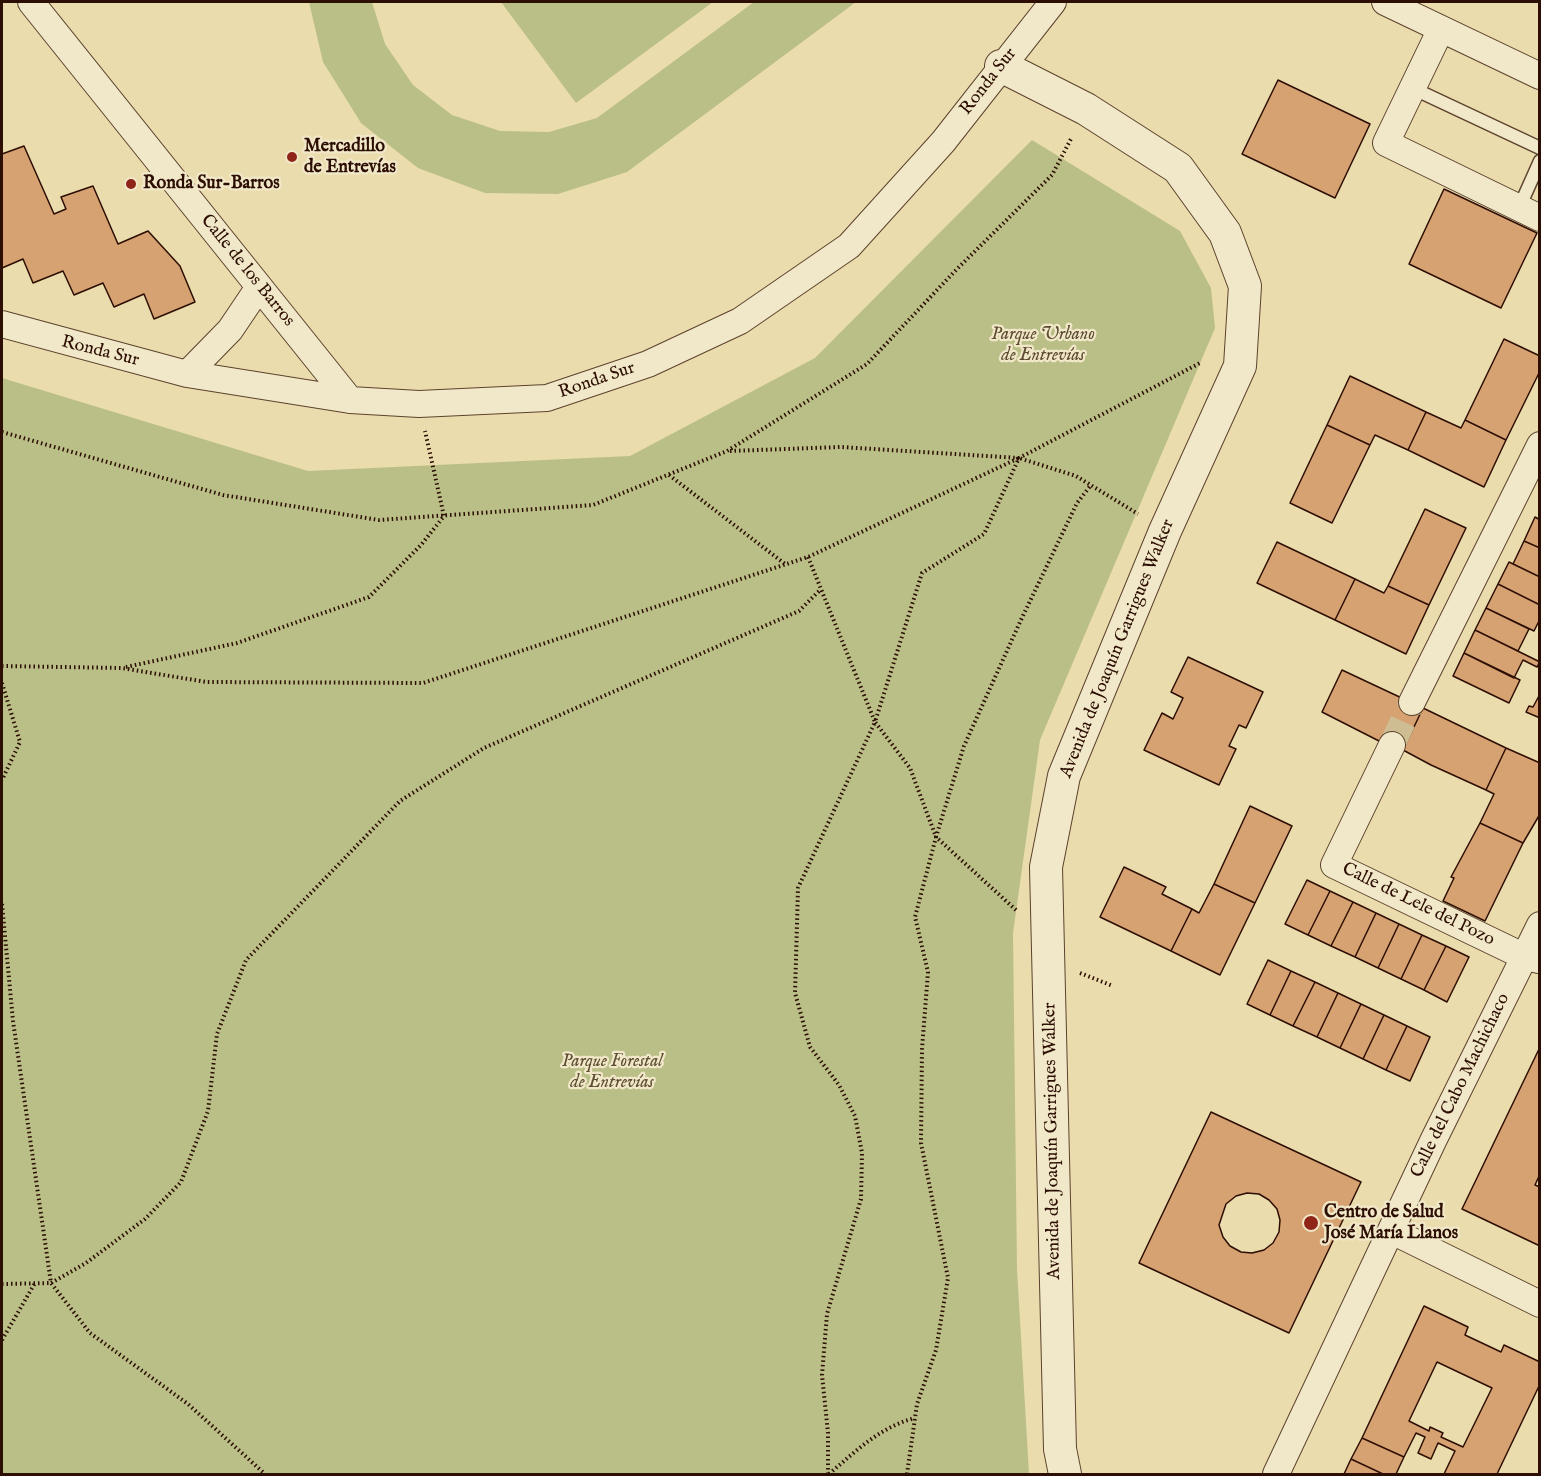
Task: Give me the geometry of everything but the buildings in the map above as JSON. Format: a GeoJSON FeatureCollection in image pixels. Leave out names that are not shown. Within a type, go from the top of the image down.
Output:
{"type":"FeatureCollection","features":[{"type":"Feature","properties":{"kind":"street","name":"Calle de los Barros"},"geometry":{"type":"LineString","coordinates":[[31,2],[350,400]]}},
{"type":"Feature","properties":{"kind":"street","name":"Ronda Sur"},"geometry":{"type":"LineString","coordinates":[[2,324],[187,374],[350,400],[418,404],[547,398],[648,364],[740,321],[849,246],[943,142],[1053,2]]}},
{"type":"Feature","properties":{"kind":"street"},"geometry":{"type":"LineString","coordinates":[[1384,2],[1539,76]]}},
{"type":"Feature","properties":{"kind":"street"},"geometry":{"type":"LineString","coordinates":[[1441,28],[1386,143],[1529,213]]}},
{"type":"Feature","properties":{"kind":"street","name":"Avenida de Joaquín Garrigues Walker"},"geometry":{"type":"LineString","coordinates":[[1001,66],[1086,109],[1178,168],[1225,233],[1245,286],[1240,366],[1165,531],[1064,776],[1046,867],[1060,1449],[1065,1474]]}},
{"type":"Feature","properties":{"kind":"street"},"geometry":{"type":"LineString","coordinates":[[187,374],[230,330],[260,287]]}},
{"type":"Feature","properties":{"kind":"street"},"geometry":{"type":"LineString","coordinates":[[1412,702],[1539,445]]}},
{"type":"Feature","properties":{"kind":"street","name":"Calle de Lele del Pozo"},"geometry":{"type":"LineString","coordinates":[[1392,745],[1334,865],[1532,958]]}},
{"type":"Feature","properties":{"kind":"street","name":"Calle del Cabo Machichaco"},"geometry":{"type":"LineString","coordinates":[[1276,1474],[1392,1231],[1532,958],[1539,925]]}},
{"type":"Feature","properties":{"kind":"street"},"geometry":{"type":"LineString","coordinates":[[1392,1231],[1539,1304]]}},
{"type":"Feature","properties":{"kind":"lane"},"geometry":{"type":"LineString","coordinates":[[1412,88],[1539,148]]}},
{"type":"Feature","properties":{"kind":"lane"},"geometry":{"type":"LineString","coordinates":[[1529,213],[1539,161]]}},
{"type":"Feature","properties":{"kind":"path"},"geometry":{"type":"LineString","coordinates":[[2,666],[122,668],[206,682],[423,683],[808,557],[1019,458],[1200,363]]}},
{"type":"Feature","properties":{"kind":"path"},"geometry":{"type":"LineString","coordinates":[[122,668],[237,643],[369,597],[421,545],[444,516],[418,404]]}},
{"type":"Feature","properties":{"kind":"path"},"geometry":{"type":"LineString","coordinates":[[727,451],[841,447],[1019,458],[1076,476],[1165,531]]}},
{"type":"Feature","properties":{"kind":"path"},"geometry":{"type":"LineString","coordinates":[[915,1418],[895,1423],[868,1440],[828,1474],[828,1433],[822,1375],[827,1314],[861,1199],[862,1153],[855,1116],[839,1085],[810,1047],[795,993],[798,888],[875,722],[922,573],[984,534],[1019,458]]}},
{"type":"Feature","properties":{"kind":"path"},"geometry":{"type":"LineString","coordinates":[[669,475],[786,565]]}},
{"type":"Feature","properties":{"kind":"path"},"geometry":{"type":"LineString","coordinates":[[907,1474],[917,1404],[936,1350],[948,1278],[921,1143],[922,1048],[927,972],[915,917],[936,837],[964,746],[1077,503],[1090,485]]}},
{"type":"Feature","properties":{"kind":"path"},"geometry":{"type":"LineString","coordinates":[[808,557],[875,722],[910,768],[936,837],[1017,910]]}},
{"type":"Feature","properties":{"kind":"path"},"geometry":{"type":"LineString","coordinates":[[2,1284],[51,1283],[86,1263],[145,1219],[181,1182],[208,1111],[217,1034],[246,960],[400,801],[484,748],[799,611],[820,590]]}},
{"type":"Feature","properties":{"kind":"path"},"geometry":{"type":"LineString","coordinates":[[2,683],[20,742],[2,780]]}},
{"type":"Feature","properties":{"kind":"path"},"geometry":{"type":"LineString","coordinates":[[2,904],[13,1021],[51,1283],[90,1333],[188,1404],[265,1474]]}},
{"type":"Feature","properties":{"kind":"path"},"geometry":{"type":"LineString","coordinates":[[2,1340],[35,1283]]}},
{"type":"Feature","properties":{"kind":"green space"},"geometry":{"type":"Polygon","coordinates":[[[309,2],[372,2],[385,44],[413,85],[452,115],[500,131],[549,132],[597,118],[754,2],[856,2],[627,172],[558,194],[485,193],[418,168],[361,123],[323,62],[309,2]]]}},
{"type":"Feature","properties":{"kind":"green space"},"geometry":{"type":"Polygon","coordinates":[[[501,2],[713,2],[576,103],[501,2]]]}},
{"type":"Feature","properties":{"kind":"green space","name":"Parque Forestal de Entrevías"},"geometry":{"type":"Polygon","coordinates":[[[1032,140],[1180,231],[1211,288],[1215,328],[1040,740],[1013,933],[1017,1269],[1029,1474],[2,1474],[2,378],[308,471],[630,456],[815,358],[1032,140]]]}},
{"type":"Feature","properties":{"kind":"tunnel"},"geometry":{"type":"LineString","coordinates":[[1392,745],[1412,702]]}},
{"type":"Feature","properties":{"kind":"place","name":"Mercadillo de Entrevías"},"geometry":{"type":"Point","coordinates":[292,157]}},
{"type":"Feature","properties":{"kind":"place","name":"Ronda Sur-Barros"},"geometry":{"type":"Point","coordinates":[131,184]}},
{"type":"Feature","properties":{"kind":"place","name":"Centro de Salud José María Llanos"},"geometry":{"type":"Point","coordinates":[1311,1223]}},
{"type":"Feature","properties":{"kind":"park label","name":"Parque Urbano de Entrevías"},"geometry":{"type":"Point","coordinates":[1043,345]}}]}
